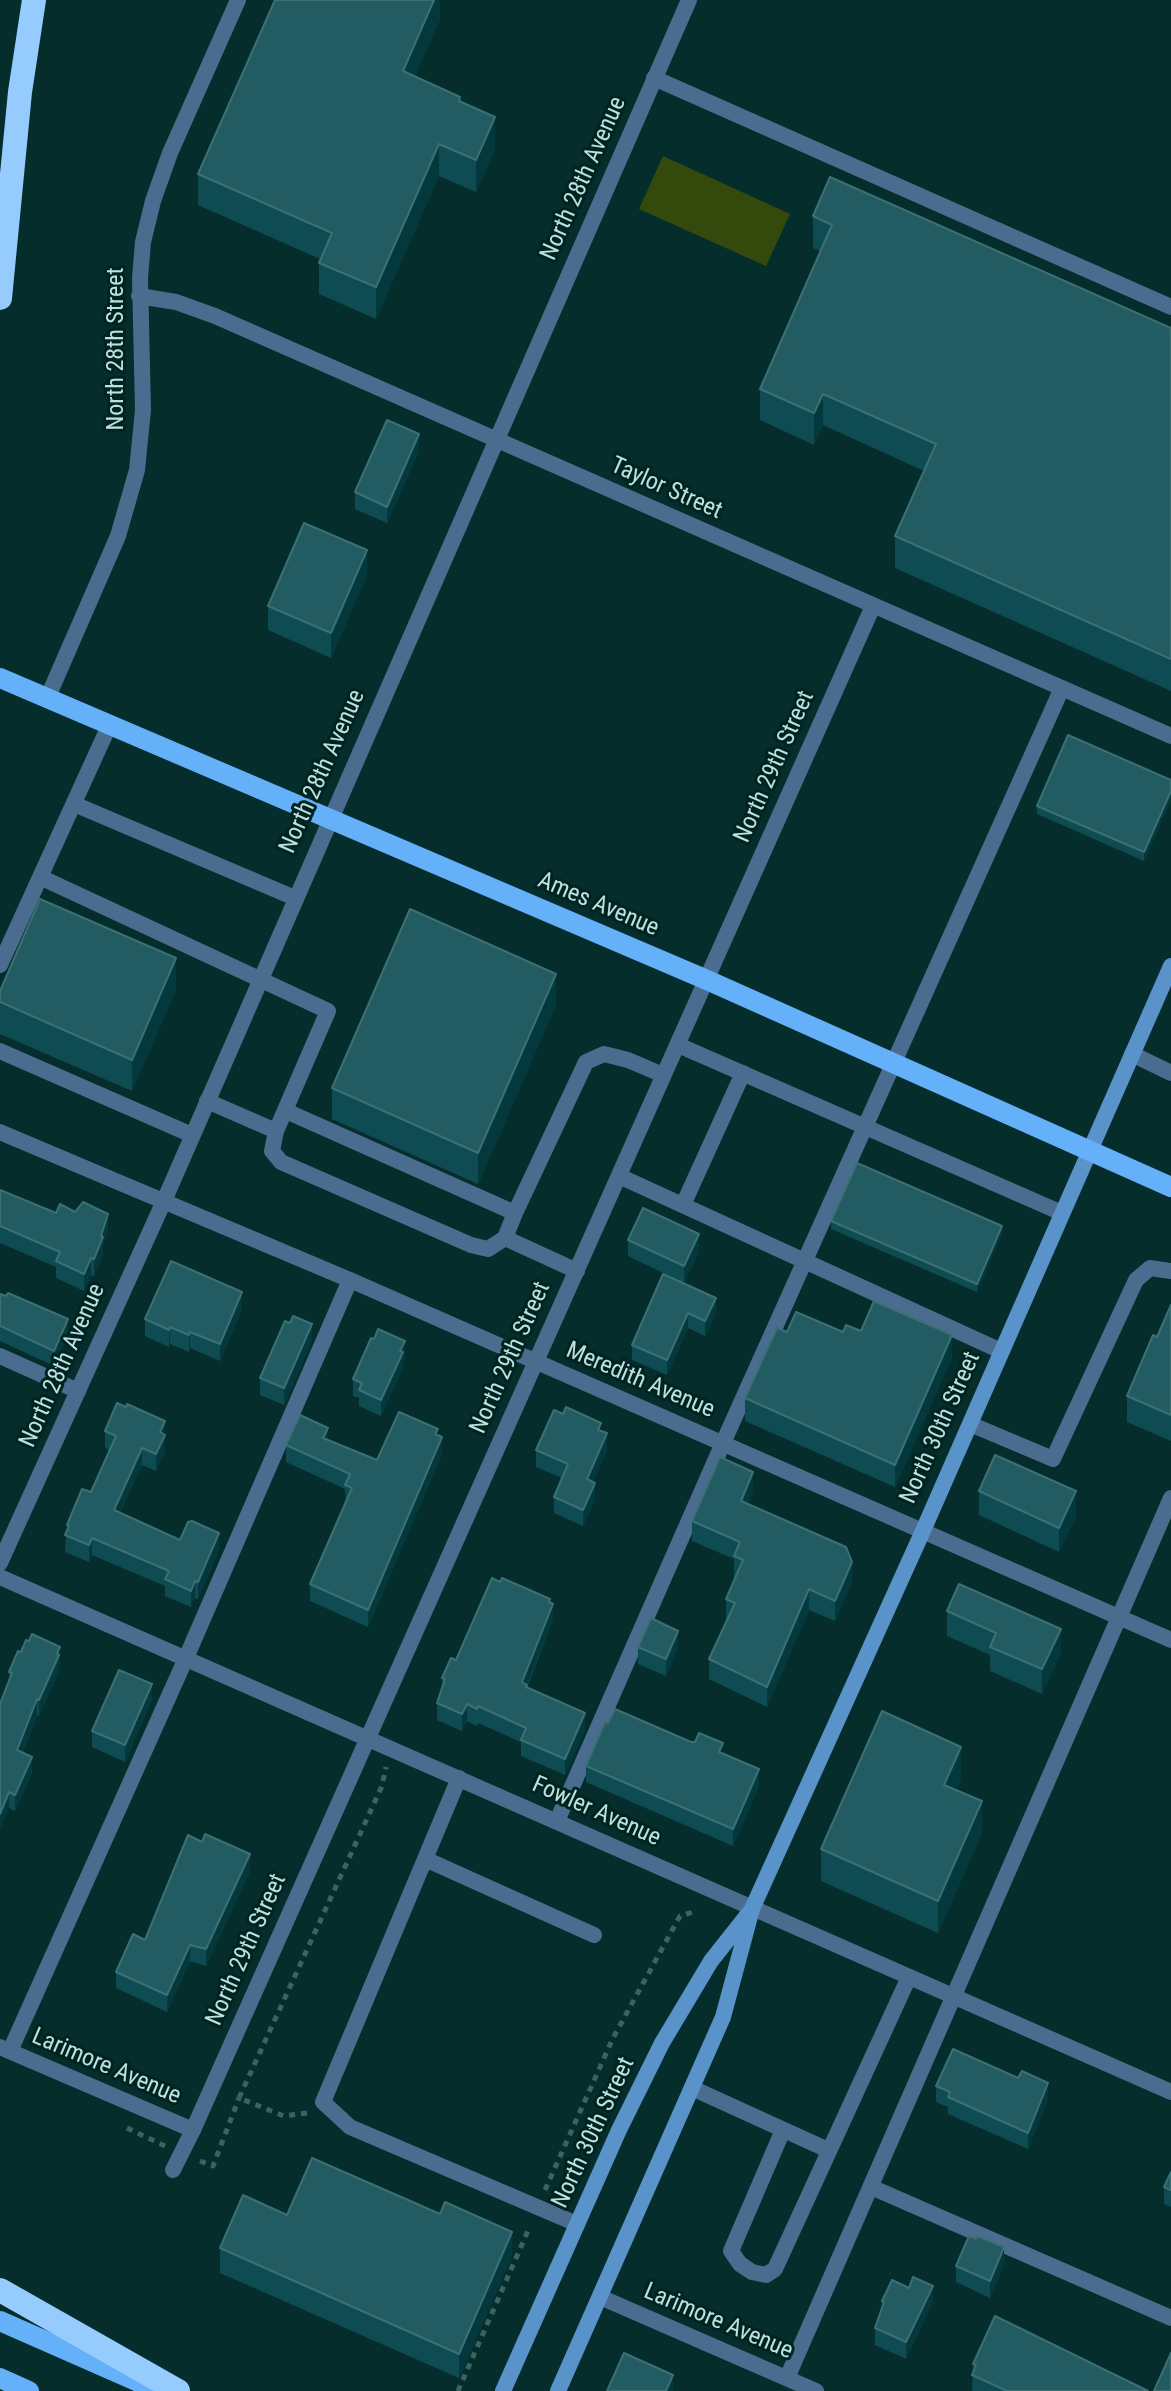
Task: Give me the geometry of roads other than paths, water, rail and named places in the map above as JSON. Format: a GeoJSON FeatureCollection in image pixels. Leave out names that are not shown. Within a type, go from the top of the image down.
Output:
{"type":"FeatureCollection","features":[{"type":"Feature","properties":{"kind":"highway"},"geometry":{"type":"LineString","coordinates":[[0,298],[18,114],[34,0]]}},
{"type":"Feature","properties":{"kind":"highway"},"geometry":{"type":"LineString","coordinates":[[0,2290],[178,2391]]}},
{"type":"Feature","properties":{"kind":"main road","name":"Ames Avenue"},"geometry":{"type":"LineString","coordinates":[[0,678],[707,980],[1171,1187]]}},
{"type":"Feature","properties":{"kind":"main road","name":"North 30th Street"},"geometry":{"type":"LineString","coordinates":[[558,2391],[723,2017],[752,1909],[922,1533],[1171,966]]}},
{"type":"Feature","properties":{"kind":"main road","name":"North 30th Street"},"geometry":{"type":"LineString","coordinates":[[503,2391],[619,2130],[662,2043],[711,1961],[752,1909]]}},
{"type":"Feature","properties":{"kind":"main road"},"geometry":{"type":"LineString","coordinates":[[0,2321],[159,2391]]}},
{"type":"Feature","properties":{"kind":"main road"},"geometry":{"type":"LineString","coordinates":[[0,2378],[29,2391]]}},
{"type":"Feature","properties":{"kind":"street","name":"North 28th Street"},"geometry":{"type":"LineString","coordinates":[[47,699],[118,536],[133,489],[143,421],[139,296],[143,242],[153,201],[170,153],[238,0]]}},
{"type":"Feature","properties":{"kind":"street","name":"North 28th Avenue"},"geometry":{"type":"LineString","coordinates":[[0,1563],[164,1201],[689,0]]}},
{"type":"Feature","properties":{"kind":"street"},"geometry":{"type":"LineString","coordinates":[[654,78],[1171,307]]}},
{"type":"Feature","properties":{"kind":"street","name":"Taylor Street"},"geometry":{"type":"LineString","coordinates":[[139,296],[176,302],[206,312],[1171,736]]}},
{"type":"Feature","properties":{"kind":"street","name":"North 29th Street"},"geometry":{"type":"LineString","coordinates":[[173,2170],[873,606]]}},
{"type":"Feature","properties":{"kind":"street"},"geometry":{"type":"LineString","coordinates":[[557,1821],[1062,688]]}},
{"type":"Feature","properties":{"kind":"street"},"geometry":{"type":"LineString","coordinates":[[0,965],[109,726]]}},
{"type":"Feature","properties":{"kind":"street"},"geometry":{"type":"LineString","coordinates":[[74,804],[295,898]]}},
{"type":"Feature","properties":{"kind":"street"},"geometry":{"type":"LineString","coordinates":[[40,877],[328,1011],[276,1131],[272,1151],[281,1162],[471,1245],[488,1249],[505,1238],[586,1062],[604,1054],[663,1075]]}},
{"type":"Feature","properties":{"kind":"street"},"geometry":{"type":"LineString","coordinates":[[678,1045],[1062,1213]]}},
{"type":"Feature","properties":{"kind":"street"},"geometry":{"type":"LineString","coordinates":[[0,1051],[192,1135]]}},
{"type":"Feature","properties":{"kind":"street"},"geometry":{"type":"LineString","coordinates":[[1132,1054],[1171,1073]]}},
{"type":"Feature","properties":{"kind":"street"},"geometry":{"type":"LineString","coordinates":[[683,1205],[743,1073]]}},
{"type":"Feature","properties":{"kind":"street"},"geometry":{"type":"LineString","coordinates":[[207,1101],[276,1131]]}},
{"type":"Feature","properties":{"kind":"street"},"geometry":{"type":"LineString","coordinates":[[286,1111],[515,1213]]}},
{"type":"Feature","properties":{"kind":"street","name":"Meredith Avenue"},"geometry":{"type":"LineString","coordinates":[[0,1132],[350,1280],[1171,1640]]}},
{"type":"Feature","properties":{"kind":"street"},"geometry":{"type":"LineString","coordinates":[[619,1176],[1001,1351]]}},
{"type":"Feature","properties":{"kind":"street"},"geometry":{"type":"LineString","coordinates":[[505,1238],[577,1271]]}},
{"type":"Feature","properties":{"kind":"street"},"geometry":{"type":"LineString","coordinates":[[970,1424],[1053,1459],[1136,1280],[1150,1268],[1171,1271]]}},
{"type":"Feature","properties":{"kind":"street"},"geometry":{"type":"LineString","coordinates":[[5,2049],[186,1658],[350,1280]]}},
{"type":"Feature","properties":{"kind":"street"},"geometry":{"type":"LineString","coordinates":[[0,1356],[78,1391]]}},
{"type":"Feature","properties":{"kind":"street"},"geometry":{"type":"LineString","coordinates":[[787,2378],[1171,1498]]}},
{"type":"Feature","properties":{"kind":"street","name":"Fowler Avenue"},"geometry":{"type":"LineString","coordinates":[[0,1577],[1171,2092]]}},
{"type":"Feature","properties":{"kind":"street"},"geometry":{"type":"LineString","coordinates":[[459,1778],[323,2102],[350,2127],[577,2224]]}},
{"type":"Feature","properties":{"kind":"street"},"geometry":{"type":"LineString","coordinates":[[425,1859],[594,1935]]}},
{"type":"Feature","properties":{"kind":"street"},"geometry":{"type":"LineString","coordinates":[[783,2130],[731,2251],[740,2264],[752,2272],[766,2275],[775,2269],[909,1977]]}},
{"type":"Feature","properties":{"kind":"street","name":"Larimore Avenue"},"geometry":{"type":"LineString","coordinates":[[5,2049],[193,2130]]}},
{"type":"Feature","properties":{"kind":"street"},"geometry":{"type":"LineString","coordinates":[[692,2088],[828,2150]]}},
{"type":"Feature","properties":{"kind":"street"},"geometry":{"type":"LineString","coordinates":[[871,2187],[1171,2318]]}},
{"type":"Feature","properties":{"kind":"street","name":"Larimore Avenue"},"geometry":{"type":"LineString","coordinates":[[600,2297],[816,2391]]}}]}
